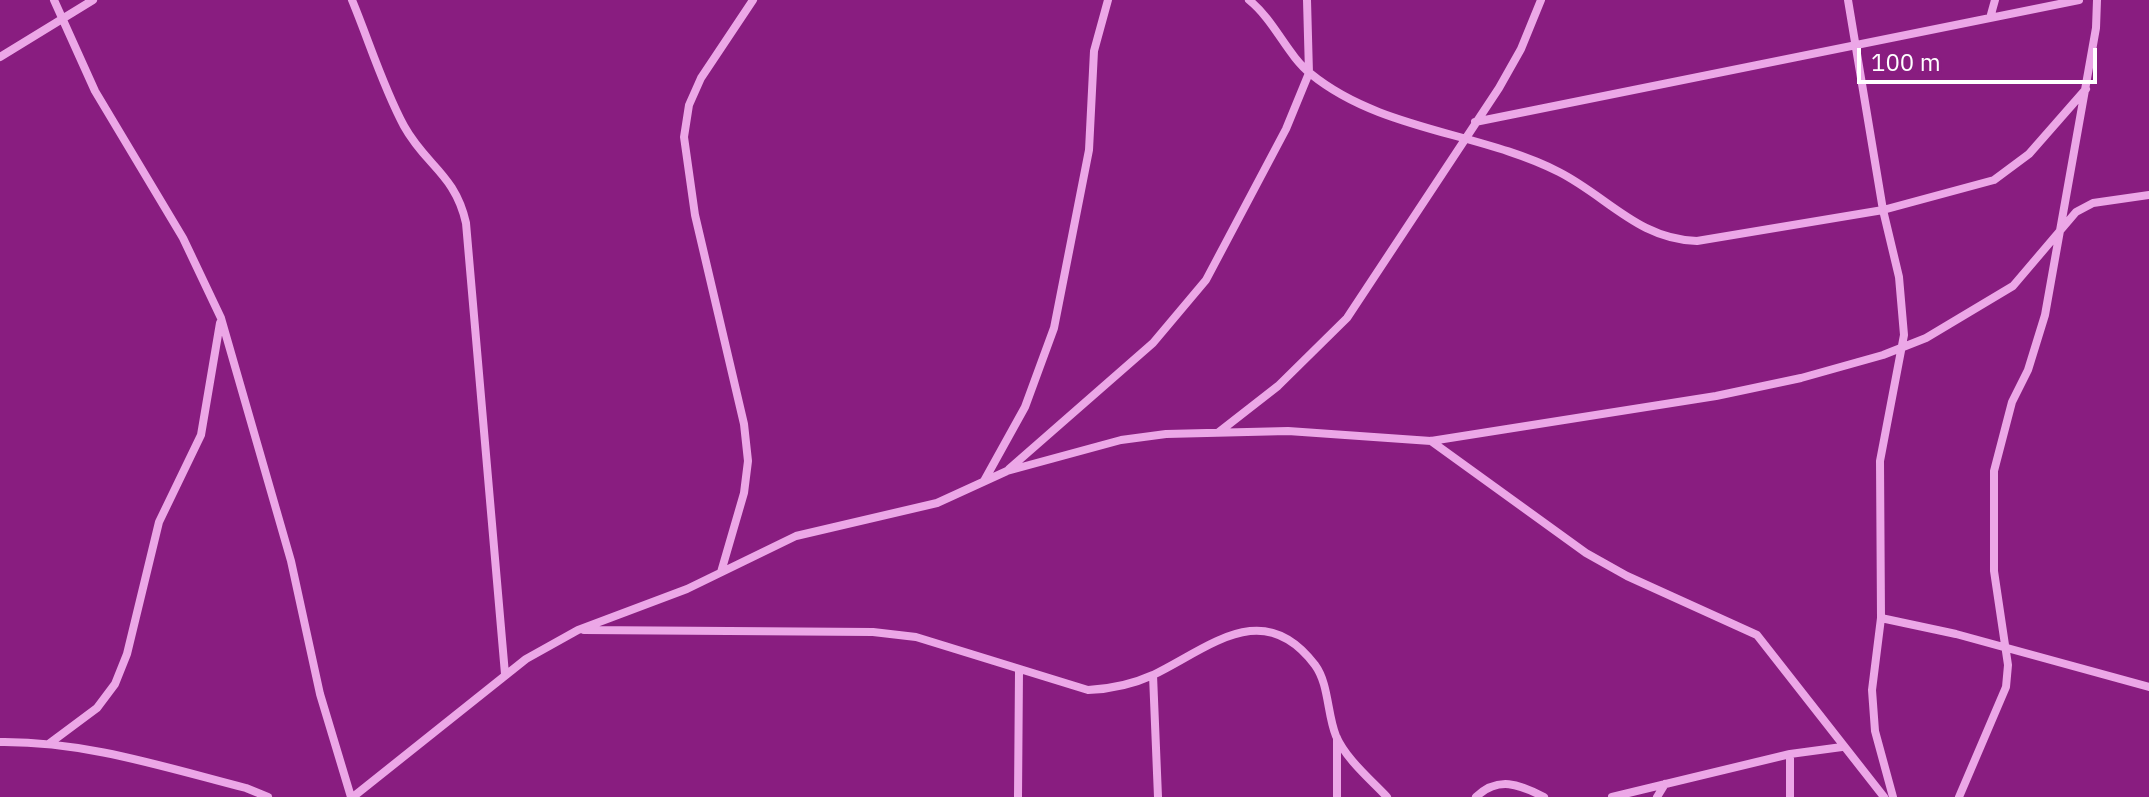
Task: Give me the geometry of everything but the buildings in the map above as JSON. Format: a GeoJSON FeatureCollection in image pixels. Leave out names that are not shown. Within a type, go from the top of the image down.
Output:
{"type":"FeatureCollection","features":[{"type":"Feature","properties":{"kind":"street"},"geometry":{"type":"LineString","coordinates":[[54,0],[95,91],[203,275],[221,318],[291,561],[320,694],[352,797],[505,674],[578,630],[721,572],[796,536],[937,503],[1007,471],[1121,440],[1288,431],[1431,441],[1716,396],[1801,378],[1904,349],[2013,286],[2076,212],[2093,203],[2149,195]]}},
{"type":"Feature","properties":{"kind":"street"},"geometry":{"type":"LineString","coordinates":[[0,57],[93,0]]}},
{"type":"Feature","properties":{"kind":"street"},"geometry":{"type":"LineString","coordinates":[[352,0],[405,127],[452,183],[466,223],[505,674]]}},
{"type":"Feature","properties":{"kind":"street"},"geometry":{"type":"LineString","coordinates":[[721,572],[744,493],[748,461],[744,424],[695,215],[684,137],[689,105],[701,78],[753,0]]}},
{"type":"Feature","properties":{"kind":"street"},"geometry":{"type":"LineString","coordinates":[[983,482],[1025,407],[1054,328],[1089,150],[1094,51],[1108,0]]}},
{"type":"Feature","properties":{"kind":"street"},"geometry":{"type":"LineString","coordinates":[[1249,0],[1273,25],[1309,73],[1354,99],[1560,172],[1638,226],[1676,240],[1697,241],[1883,210],[1994,180],[2029,154],[2086,89]]}},
{"type":"Feature","properties":{"kind":"street"},"geometry":{"type":"LineString","coordinates":[[1007,471],[1122,373],[1187,307],[1206,280],[1274,152],[1309,73],[1307,0]]}},
{"type":"Feature","properties":{"kind":"street"},"geometry":{"type":"LineString","coordinates":[[1218,433],[1278,386],[1347,318],[1521,49],[1541,0]]}},
{"type":"Feature","properties":{"kind":"street"},"geometry":{"type":"LineString","coordinates":[[1848,0],[1853,46],[1883,210],[1899,277],[1904,349],[1880,461],[1881,618],[1871,710],[1893,797]]}},
{"type":"Feature","properties":{"kind":"street"},"geometry":{"type":"LineString","coordinates":[[1990,18],[1995,0]]}},
{"type":"Feature","properties":{"kind":"street"},"geometry":{"type":"LineString","coordinates":[[1475,122],[2079,0]]}},
{"type":"Feature","properties":{"kind":"street"},"geometry":{"type":"LineString","coordinates":[[1959,797],[2006,687],[2007,650],[1994,571],[1994,471],[2012,402],[2038,342],[2086,89],[2097,0]]}},
{"type":"Feature","properties":{"kind":"street"},"geometry":{"type":"LineString","coordinates":[[50,743],[97,708],[115,684],[127,654],[159,522],[201,435],[221,318]]}},
{"type":"Feature","properties":{"kind":"street"},"geometry":{"type":"LineString","coordinates":[[1431,441],[1586,553],[1627,576],[1757,635],[1884,797]]}},
{"type":"Feature","properties":{"kind":"street"},"geometry":{"type":"LineString","coordinates":[[1881,618],[1956,634],[2149,687]]}},
{"type":"Feature","properties":{"kind":"street"},"geometry":{"type":"LineString","coordinates":[[578,630],[873,632],[916,637],[1088,690],[1114,689],[1153,675],[1204,644],[1250,633],[1280,634],[1295,644],[1318,669],[1337,736],[1348,755],[1387,797]]}},
{"type":"Feature","properties":{"kind":"street"},"geometry":{"type":"LineString","coordinates":[[1018,797],[1019,671]]}},
{"type":"Feature","properties":{"kind":"street"},"geometry":{"type":"LineString","coordinates":[[1153,675],[1158,797]]}},
{"type":"Feature","properties":{"kind":"street"},"geometry":{"type":"LineString","coordinates":[[1337,736],[1337,797]]}},
{"type":"Feature","properties":{"kind":"street"},"geometry":{"type":"LineString","coordinates":[[0,742],[50,743],[98,751],[246,788],[268,797]]}},
{"type":"Feature","properties":{"kind":"street"},"geometry":{"type":"LineString","coordinates":[[1612,797],[1790,754],[1842,747]]}},
{"type":"Feature","properties":{"kind":"street"},"geometry":{"type":"LineString","coordinates":[[1790,754],[1790,797]]}},
{"type":"Feature","properties":{"kind":"street"},"geometry":{"type":"LineString","coordinates":[[1476,797],[1494,784],[1509,783],[1544,797]]}},
{"type":"Feature","properties":{"kind":"street"},"geometry":{"type":"LineString","coordinates":[[1657,797],[1665,784]]}}]}
